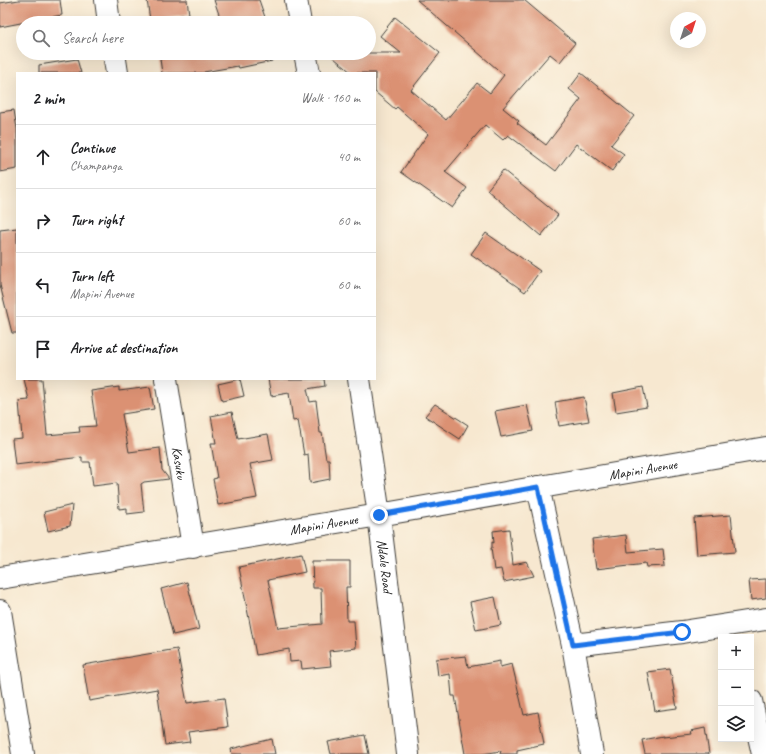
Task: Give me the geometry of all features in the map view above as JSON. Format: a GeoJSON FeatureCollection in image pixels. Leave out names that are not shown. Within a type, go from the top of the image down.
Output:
{"type":"FeatureCollection","features":[{"type":"Feature","properties":{"kind":"street"},"geometry":{"type":"LineString","coordinates":[[106,0],[108,16]]}},
{"type":"Feature","properties":{"kind":"street"},"geometry":{"type":"LineString","coordinates":[[296,0],[299,16]]}},
{"type":"Feature","properties":{"kind":"street"},"geometry":{"type":"LineString","coordinates":[[115,60],[117,72]]}},
{"type":"Feature","properties":{"kind":"street"},"geometry":{"type":"LineString","coordinates":[[306,60],[309,72]]}},
{"type":"Feature","properties":{"kind":"street","name":"Kasuku"},"geometry":{"type":"LineString","coordinates":[[166,380],[193,546]]}},
{"type":"Feature","properties":{"kind":"street","name":"Ndale Road"},"geometry":{"type":"LineString","coordinates":[[359,380],[379,515],[408,754]]}},
{"type":"Feature","properties":{"kind":"street","name":"Mapini Avenue"},"geometry":{"type":"LineString","coordinates":[[0,578],[379,515],[766,448]]}},
{"type":"Feature","properties":{"kind":"street"},"geometry":{"type":"LineString","coordinates":[[538,487],[573,645],[592,754]]}},
{"type":"Feature","properties":{"kind":"street"},"geometry":{"type":"LineString","coordinates":[[0,611],[23,754]]}},
{"type":"Feature","properties":{"kind":"street"},"geometry":{"type":"LineString","coordinates":[[573,645],[735,631],[766,620]]}},
{"type":"Feature","properties":{"kind":"street"},"geometry":{"type":"LineString","coordinates":[[752,706],[763,754]]}},
{"type":"Feature","properties":{"kind":"building"},"geometry":{"type":"Polygon","coordinates":[[[19,0],[60,0],[62,15],[16,16],[16,24],[0,27],[0,3],[19,0]]]}},
{"type":"Feature","properties":{"kind":"building"},"geometry":{"type":"Polygon","coordinates":[[[147,0],[187,0],[189,14],[176,16],[149,16],[147,0]]]}},
{"type":"Feature","properties":{"kind":"building"},"geometry":{"type":"Polygon","coordinates":[[[214,0],[259,0],[265,16],[220,16],[214,0]]]}},
{"type":"Feature","properties":{"kind":"building"},"geometry":{"type":"Polygon","coordinates":[[[417,0],[524,0],[575,43],[560,62],[550,54],[503,108],[519,121],[517,123],[546,145],[581,99],[569,89],[581,73],[634,116],[611,145],[624,154],[612,171],[576,144],[556,171],[508,135],[503,140],[485,125],[445,172],[467,188],[452,208],[401,172],[428,134],[397,107],[395,109],[376,93],[376,72],[351,72],[336,60],[376,60],[376,53],[401,53],[380,36],[395,17],[440,53],[411,90],[446,120],[477,83],[490,93],[504,75],[417,0]]]}},
{"type":"Feature","properties":{"kind":"building"},"geometry":{"type":"Polygon","coordinates":[[[77,60],[81,72],[39,72],[39,65],[77,60]]]}},
{"type":"Feature","properties":{"kind":"building"},"geometry":{"type":"Polygon","coordinates":[[[160,60],[272,60],[239,68],[238,66],[204,72],[162,72],[160,60]]]}},
{"type":"Feature","properties":{"kind":"building"},"geometry":{"type":"Polygon","coordinates":[[[14,110],[16,123],[16,169],[0,172],[0,112],[14,110]]]}},
{"type":"Feature","properties":{"kind":"building"},"geometry":{"type":"Polygon","coordinates":[[[503,170],[558,215],[541,236],[487,190],[503,170]]]}},
{"type":"Feature","properties":{"kind":"building"},"geometry":{"type":"Polygon","coordinates":[[[16,228],[16,333],[12,333],[0,285],[0,230],[16,228]]]}},
{"type":"Feature","properties":{"kind":"building"},"geometry":{"type":"Polygon","coordinates":[[[486,233],[540,271],[525,292],[471,254],[486,233]]]}},
{"type":"Feature","properties":{"kind":"building"},"geometry":{"type":"Polygon","coordinates":[[[24,380],[42,380],[47,435],[80,432],[79,427],[96,426],[91,391],[119,387],[119,391],[150,387],[154,409],[122,414],[129,452],[160,448],[162,470],[169,479],[144,482],[141,484],[144,512],[127,514],[127,508],[119,509],[117,483],[93,486],[90,462],[82,462],[82,457],[15,465],[12,439],[22,438],[19,401],[29,400],[24,380]]]}},
{"type":"Feature","properties":{"kind":"building"},"geometry":{"type":"Polygon","coordinates":[[[240,380],[244,396],[222,401],[218,384],[240,380]]]}},
{"type":"Feature","properties":{"kind":"building"},"geometry":{"type":"Polygon","coordinates":[[[268,380],[324,380],[325,386],[307,389],[310,402],[316,401],[320,433],[322,433],[326,459],[329,459],[330,479],[310,483],[308,454],[304,455],[298,420],[293,421],[289,393],[271,396],[268,380]]]}},
{"type":"Feature","properties":{"kind":"building"},"geometry":{"type":"Polygon","coordinates":[[[643,387],[647,407],[616,412],[613,393],[643,387]]]}},
{"type":"Feature","properties":{"kind":"building"},"geometry":{"type":"Polygon","coordinates":[[[584,397],[589,421],[559,426],[555,402],[584,397]]]}},
{"type":"Feature","properties":{"kind":"building"},"geometry":{"type":"Polygon","coordinates":[[[435,404],[468,425],[460,439],[425,416],[435,404]]]}},
{"type":"Feature","properties":{"kind":"building"},"geometry":{"type":"Polygon","coordinates":[[[527,405],[533,431],[501,437],[495,411],[527,405]]]}},
{"type":"Feature","properties":{"kind":"building"},"geometry":{"type":"Polygon","coordinates":[[[232,412],[238,439],[268,434],[273,460],[250,464],[257,498],[218,505],[213,479],[217,478],[211,443],[216,443],[211,416],[232,412]]]}},
{"type":"Feature","properties":{"kind":"building"},"geometry":{"type":"Polygon","coordinates":[[[72,505],[70,526],[48,531],[44,512],[72,505]]]}},
{"type":"Feature","properties":{"kind":"building"},"geometry":{"type":"Polygon","coordinates":[[[731,515],[735,552],[697,555],[694,518],[731,515]]]}},
{"type":"Feature","properties":{"kind":"building"},"geometry":{"type":"Polygon","coordinates":[[[509,529],[513,565],[527,562],[534,576],[504,582],[501,569],[494,570],[491,548],[492,542],[494,543],[493,531],[509,529]]]}},
{"type":"Feature","properties":{"kind":"building"},"geometry":{"type":"Polygon","coordinates":[[[626,535],[628,552],[663,549],[665,566],[647,567],[646,563],[596,569],[592,539],[626,535]]]}},
{"type":"Feature","properties":{"kind":"building"},"geometry":{"type":"Polygon","coordinates":[[[301,554],[305,572],[268,580],[278,628],[322,624],[321,588],[313,588],[312,561],[350,561],[350,587],[346,587],[347,621],[354,621],[356,648],[329,651],[331,666],[302,669],[301,661],[290,662],[289,649],[256,655],[239,567],[301,554]]]}},
{"type":"Feature","properties":{"kind":"building"},"geometry":{"type":"Polygon","coordinates":[[[766,579],[766,598],[751,600],[749,580],[766,579]]]}},
{"type":"Feature","properties":{"kind":"building"},"geometry":{"type":"Polygon","coordinates":[[[187,582],[199,629],[173,635],[161,589],[187,582]]]}},
{"type":"Feature","properties":{"kind":"building"},"geometry":{"type":"Polygon","coordinates":[[[495,597],[501,625],[476,630],[470,602],[495,597]]]}},
{"type":"Feature","properties":{"kind":"building"},"geometry":{"type":"Polygon","coordinates":[[[177,649],[187,703],[224,698],[228,727],[188,732],[190,742],[165,745],[157,689],[89,701],[83,665],[177,649]]]}},
{"type":"Feature","properties":{"kind":"building"},"geometry":{"type":"Polygon","coordinates":[[[466,656],[468,667],[500,661],[500,667],[512,664],[524,715],[538,712],[544,744],[517,750],[517,754],[500,754],[501,751],[482,754],[465,754],[455,696],[452,696],[450,674],[438,676],[436,659],[466,656]]]}},
{"type":"Feature","properties":{"kind":"building"},"geometry":{"type":"Polygon","coordinates":[[[670,669],[677,708],[655,711],[648,672],[670,669]]]}},
{"type":"Feature","properties":{"kind":"building"},"geometry":{"type":"Polygon","coordinates":[[[705,728],[709,754],[645,754],[642,740],[663,736],[692,734],[691,731],[705,728]]]}},
{"type":"Feature","properties":{"kind":"building"},"geometry":{"type":"Polygon","coordinates":[[[365,735],[369,754],[331,754],[328,742],[365,735]]]}},
{"type":"Feature","properties":{"kind":"building"},"geometry":{"type":"Polygon","coordinates":[[[272,739],[275,754],[232,754],[231,749],[272,739]]]}},
{"type":"Feature","properties":{"kind":"route"},"geometry":{"type":"LineString","coordinates":[[379,515],[538,487],[573,645],[682,632]]}}]}
